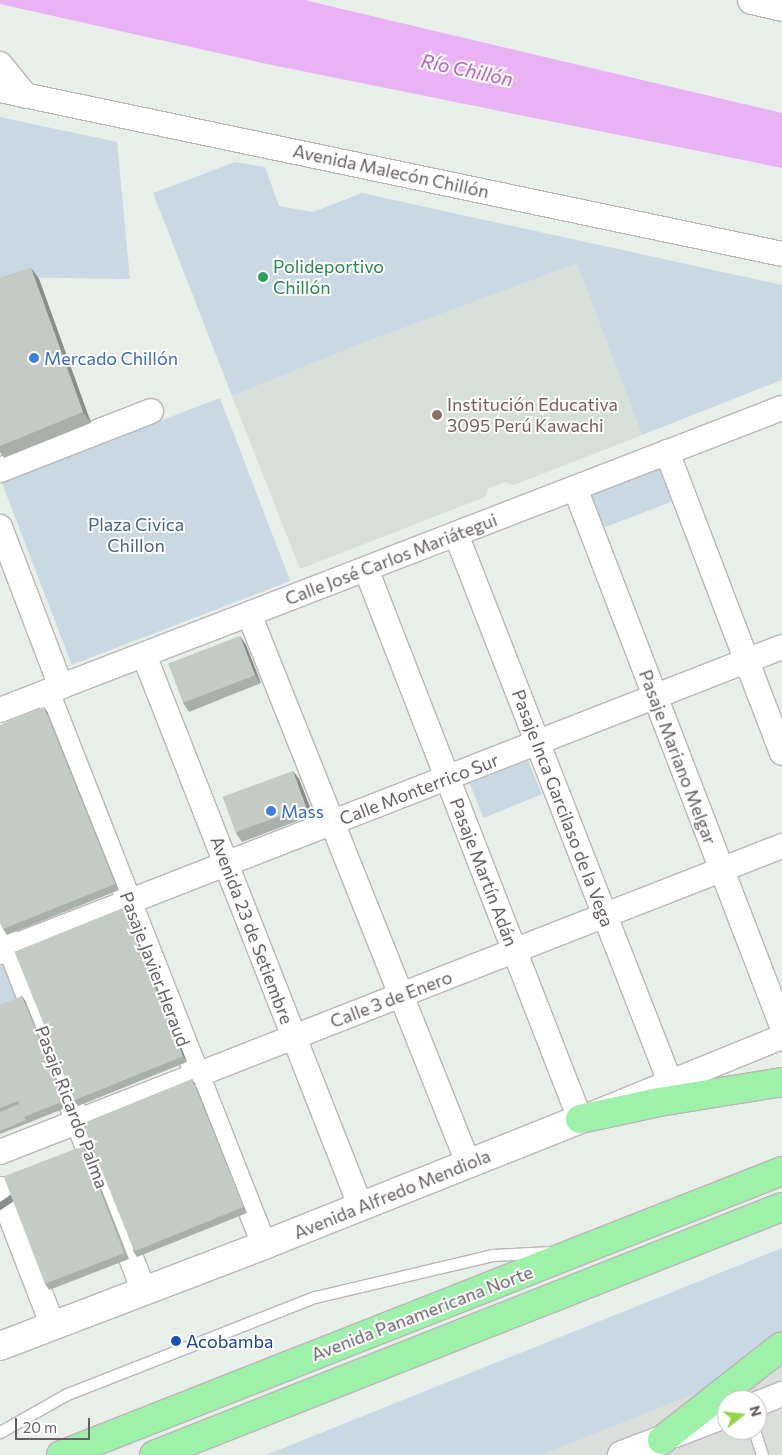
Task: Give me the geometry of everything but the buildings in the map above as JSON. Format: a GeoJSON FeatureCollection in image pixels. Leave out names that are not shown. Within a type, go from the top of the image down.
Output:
{"type":"FeatureCollection","features":[{"type":"Feature","properties":{"kind":"highway"},"geometry":{"type":"LineString","coordinates":[[580,1119],[659,1102],[782,1082]]}},
{"type":"Feature","properties":{"kind":"highway","name":"Avenida Panamericana Norte"},"geometry":{"type":"LineString","coordinates":[[61,1455],[782,1171]]}},
{"type":"Feature","properties":{"kind":"highway","name":"Avenida Panamericana Norte"},"geometry":{"type":"LineString","coordinates":[[154,1455],[782,1207]]}},
{"type":"Feature","properties":{"kind":"highway"},"geometry":{"type":"LineString","coordinates":[[662,1440],[782,1346]]}},
{"type":"Feature","properties":{"kind":"street"},"geometry":{"type":"LineString","coordinates":[[752,0],[782,7]]}},
{"type":"Feature","properties":{"kind":"street"},"geometry":{"type":"LineString","coordinates":[[0,64],[26,96]]}},
{"type":"Feature","properties":{"kind":"street","name":"Avenida Malecón Chillón"},"geometry":{"type":"LineString","coordinates":[[0,90],[782,254]]}},
{"type":"Feature","properties":{"kind":"street","name":"Calle José Carlos Mariátegui"},"geometry":{"type":"LineString","coordinates":[[0,710],[782,408]]}},
{"type":"Feature","properties":{"kind":"street"},"geometry":{"type":"LineString","coordinates":[[0,470],[151,411]]}},
{"type":"Feature","properties":{"kind":"street"},"geometry":{"type":"LineString","coordinates":[[667,452],[782,753]]}},
{"type":"Feature","properties":{"kind":"street","name":"Pasaje Mariano Melgar"},"geometry":{"type":"LineString","coordinates":[[575,488],[782,1026]]}},
{"type":"Feature","properties":{"kind":"street"},"geometry":{"type":"LineString","coordinates":[[0,527],[54,689]]}},
{"type":"Feature","properties":{"kind":"street","name":"Pasaje Inca Garcilaso de la Vega"},"geometry":{"type":"LineString","coordinates":[[456,534],[670,1082]]}},
{"type":"Feature","properties":{"kind":"street","name":"Pasaje Martín Adán"},"geometry":{"type":"LineString","coordinates":[[366,569],[580,1119]]}},
{"type":"Feature","properties":{"kind":"street"},"geometry":{"type":"LineString","coordinates":[[249,614],[468,1163]]}},
{"type":"Feature","properties":{"kind":"street","name":"Calle Monterrico Sur"},"geometry":{"type":"LineString","coordinates":[[5,950],[782,647]]}},
{"type":"Feature","properties":{"kind":"street","name":"Avenida 23 de Setiembre"},"geometry":{"type":"LineString","coordinates":[[144,655],[360,1206]]}},
{"type":"Feature","properties":{"kind":"street","name":"Pasaje Javier Heraud"},"geometry":{"type":"LineString","coordinates":[[54,689],[129,902],[264,1245]]}},
{"type":"Feature","properties":{"kind":"street","name":"Calle 3 de Enero"},"geometry":{"type":"LineString","coordinates":[[0,1152],[782,846]]}},
{"type":"Feature","properties":{"kind":"street","name":"Pasaje Ricardo Palma"},"geometry":{"type":"LineString","coordinates":[[0,922],[5,950],[78,1122],[144,1291]]}},
{"type":"Feature","properties":{"kind":"street","name":"Avenida Alfredo Mendiola"},"geometry":{"type":"LineString","coordinates":[[0,1346],[264,1245],[782,1037]]}},
{"type":"Feature","properties":{"kind":"street"},"geometry":{"type":"LineString","coordinates":[[0,1190],[53,1326]]}},
{"type":"Feature","properties":{"kind":"street"},"geometry":{"type":"LineString","coordinates":[[767,1400],[782,1394]]}},
{"type":"Feature","properties":{"kind":"street"},"geometry":{"type":"LineString","coordinates":[[622,1455],[717,1419]]}},
{"type":"Feature","properties":{"kind":"lane"},"geometry":{"type":"LineString","coordinates":[[0,1432],[67,1394],[315,1297],[492,1255],[581,1251]]}},
{"type":"Feature","properties":{"kind":"lane"},"geometry":{"type":"LineString","coordinates":[[757,1440],[762,1455]]}},
{"type":"Feature","properties":{"kind":"shaded area","name":"Institución Educativa 3095 Perú Kawachi"},"geometry":{"type":"Polygon","coordinates":[[[577,262],[642,435],[514,485],[505,482],[488,489],[485,497],[300,569],[232,396],[368,341],[577,262]]]}},
{"type":"Feature","properties":{"kind":"shaded area"},"geometry":{"type":"Polygon","coordinates":[[[782,1359],[782,1455],[539,1455],[782,1359]]]}},
{"type":"Feature","properties":{"kind":"green space"},"geometry":{"type":"Polygon","coordinates":[[[0,117],[117,142],[130,279],[0,277],[0,117]]]}},
{"type":"Feature","properties":{"kind":"green space"},"geometry":{"type":"Polygon","coordinates":[[[235,162],[265,167],[279,206],[313,212],[362,193],[782,285],[782,380],[642,435],[577,263],[368,341],[232,396],[153,193],[235,162]]]}},
{"type":"Feature","properties":{"kind":"green space","name":"Plaza Civica Chillon"},"geometry":{"type":"Polygon","coordinates":[[[220,398],[290,581],[72,665],[2,482],[220,398]]]}},
{"type":"Feature","properties":{"kind":"green space"},"geometry":{"type":"Polygon","coordinates":[[[659,468],[672,502],[601,529],[588,495],[659,468]]]}},
{"type":"Feature","properties":{"kind":"green space"},"geometry":{"type":"Polygon","coordinates":[[[528,760],[542,794],[483,818],[470,784],[528,760]]]}},
{"type":"Feature","properties":{"kind":"green space"},"geometry":{"type":"Polygon","coordinates":[[[10,962],[26,1002],[0,1012],[0,966],[10,962]]]}},
{"type":"Feature","properties":{"kind":"green space"},"geometry":{"type":"Polygon","coordinates":[[[782,1248],[782,1331],[732,1379],[541,1455],[266,1455],[782,1248]]]}},
{"type":"Feature","properties":{"kind":"water","name":"Río Chillón"},"geometry":{"type":"Polygon","coordinates":[[[0,0],[304,0],[782,113],[782,168],[267,64],[0,4],[0,0]]]}},
{"type":"Feature","properties":{"kind":"place","name":"Polideportivo Chillón"},"geometry":{"type":"Point","coordinates":[263,277]}},
{"type":"Feature","properties":{"kind":"place","name":"Mercado Chillón"},"geometry":{"type":"Point","coordinates":[34,358]}},
{"type":"Feature","properties":{"kind":"place","name":"Institución Educativa 3095 Perú Kawachi"},"geometry":{"type":"Point","coordinates":[437,415]}},
{"type":"Feature","properties":{"kind":"place","name":"Mass"},"geometry":{"type":"Point","coordinates":[271,811]}},
{"type":"Feature","properties":{"kind":"place","name":"Acobamba"},"geometry":{"type":"Point","coordinates":[176,1341]}}]}
